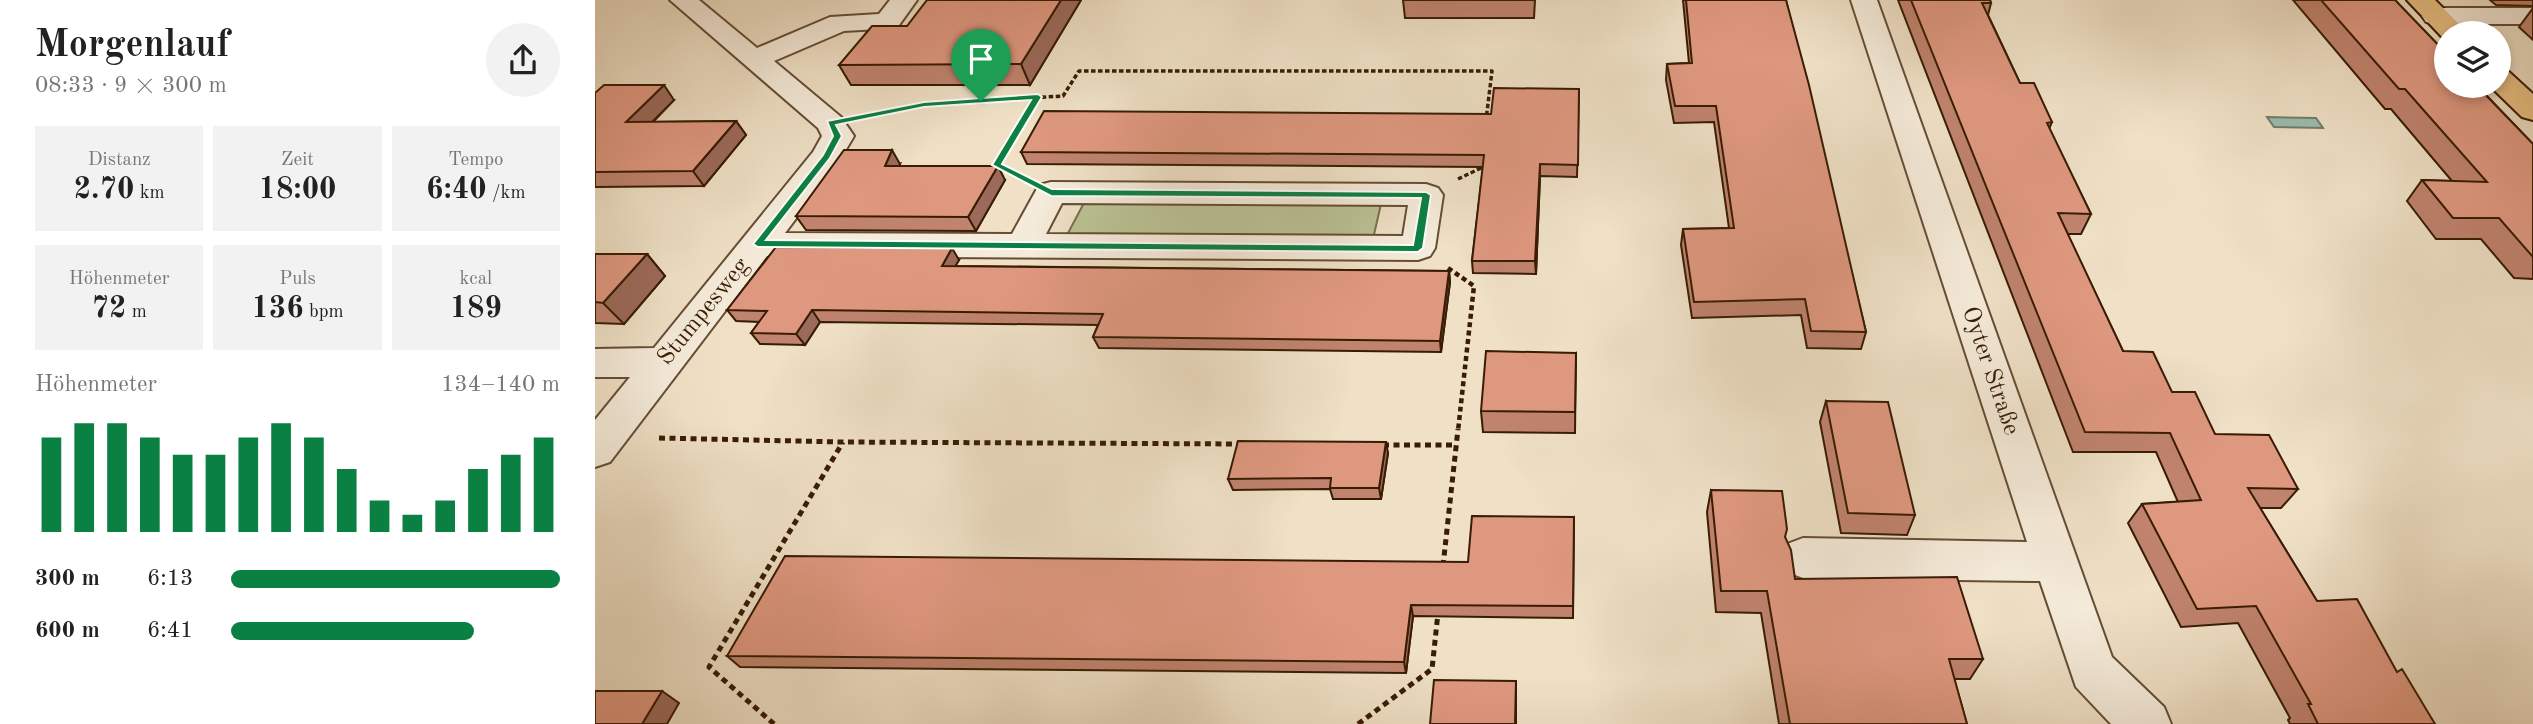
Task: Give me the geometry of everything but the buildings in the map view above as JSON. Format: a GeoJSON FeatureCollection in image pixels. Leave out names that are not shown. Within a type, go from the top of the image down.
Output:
{"type":"FeatureCollection","features":[{"type":"Feature","properties":{"kind":"main road"},"geometry":{"type":"LineString","coordinates":[[2511,90],[2533,111]]}},
{"type":"Feature","properties":{"kind":"street"},"geometry":{"type":"LineString","coordinates":[[683,0],[830,123]]}},
{"type":"Feature","properties":{"kind":"street"},"geometry":{"type":"LineString","coordinates":[[840,23],[859,0]]}},
{"type":"Feature","properties":{"kind":"street"},"geometry":{"type":"LineString","coordinates":[[755,59],[840,23],[887,22],[904,0]]}},
{"type":"Feature","properties":{"kind":"street","name":"Oyter Straße"},"geometry":{"type":"LineString","coordinates":[[1864,0],[2093,671],[2146,724]]}},
{"type":"Feature","properties":{"kind":"street"},"geometry":{"type":"LineString","coordinates":[[2436,16],[2533,16]]}},
{"type":"Feature","properties":{"kind":"street","name":"Stumpesweg"},"geometry":{"type":"LineString","coordinates":[[600,444],[827,156],[838,136],[830,123]]}},
{"type":"Feature","properties":{"kind":"street"},"geometry":{"type":"LineString","coordinates":[[758,244],[1418,248],[1426,195],[1051,192],[1023,245]]}},
{"type":"Feature","properties":{"kind":"street"},"geometry":{"type":"LineString","coordinates":[[595,363],[664,362]]}},
{"type":"Feature","properties":{"kind":"street"},"geometry":{"type":"LineString","coordinates":[[1803,558],[2055,562]]}},
{"type":"Feature","properties":{"kind":"path"},"geometry":{"type":"LineString","coordinates":[[830,123],[924,104],[1063,96],[1079,71],[1492,71],[1485,126]]}},
{"type":"Feature","properties":{"kind":"path"},"geometry":{"type":"LineString","coordinates":[[1038,97],[997,165],[1051,192]]}},
{"type":"Feature","properties":{"kind":"path"},"geometry":{"type":"LineString","coordinates":[[1426,195],[1481,167],[1482,154]]}},
{"type":"Feature","properties":{"kind":"path"},"geometry":{"type":"LineString","coordinates":[[1418,248],[1474,286],[1441,577]]}},
{"type":"Feature","properties":{"kind":"path"},"geometry":{"type":"LineString","coordinates":[[774,724],[709,667],[843,442]]}},
{"type":"Feature","properties":{"kind":"path"},"geometry":{"type":"LineString","coordinates":[[600,444],[1246,444]]}},
{"type":"Feature","properties":{"kind":"path"},"geometry":{"type":"LineString","coordinates":[[1371,445],[1455,445]]}},
{"type":"Feature","properties":{"kind":"path"},"geometry":{"type":"LineString","coordinates":[[1359,724],[1432,669],[1439,603]]}},
{"type":"Feature","properties":{"kind":"green space"},"geometry":{"type":"Polygon","coordinates":[[[1085,201],[1381,204],[1373,239],[1067,235],[1085,201]]]}},
{"type":"Feature","properties":{"kind":"water"},"geometry":{"type":"Polygon","coordinates":[[[2267,117],[2316,118],[2323,128],[2274,127],[2267,117]]]}},
{"type":"Feature","properties":{"kind":"route"},"geometry":{"type":"LineString","coordinates":[[1038,97],[997,165],[1051,192],[1426,195],[1418,248],[758,244],[827,156],[838,136],[830,123],[924,104],[981,101],[1038,97]]}}]}
